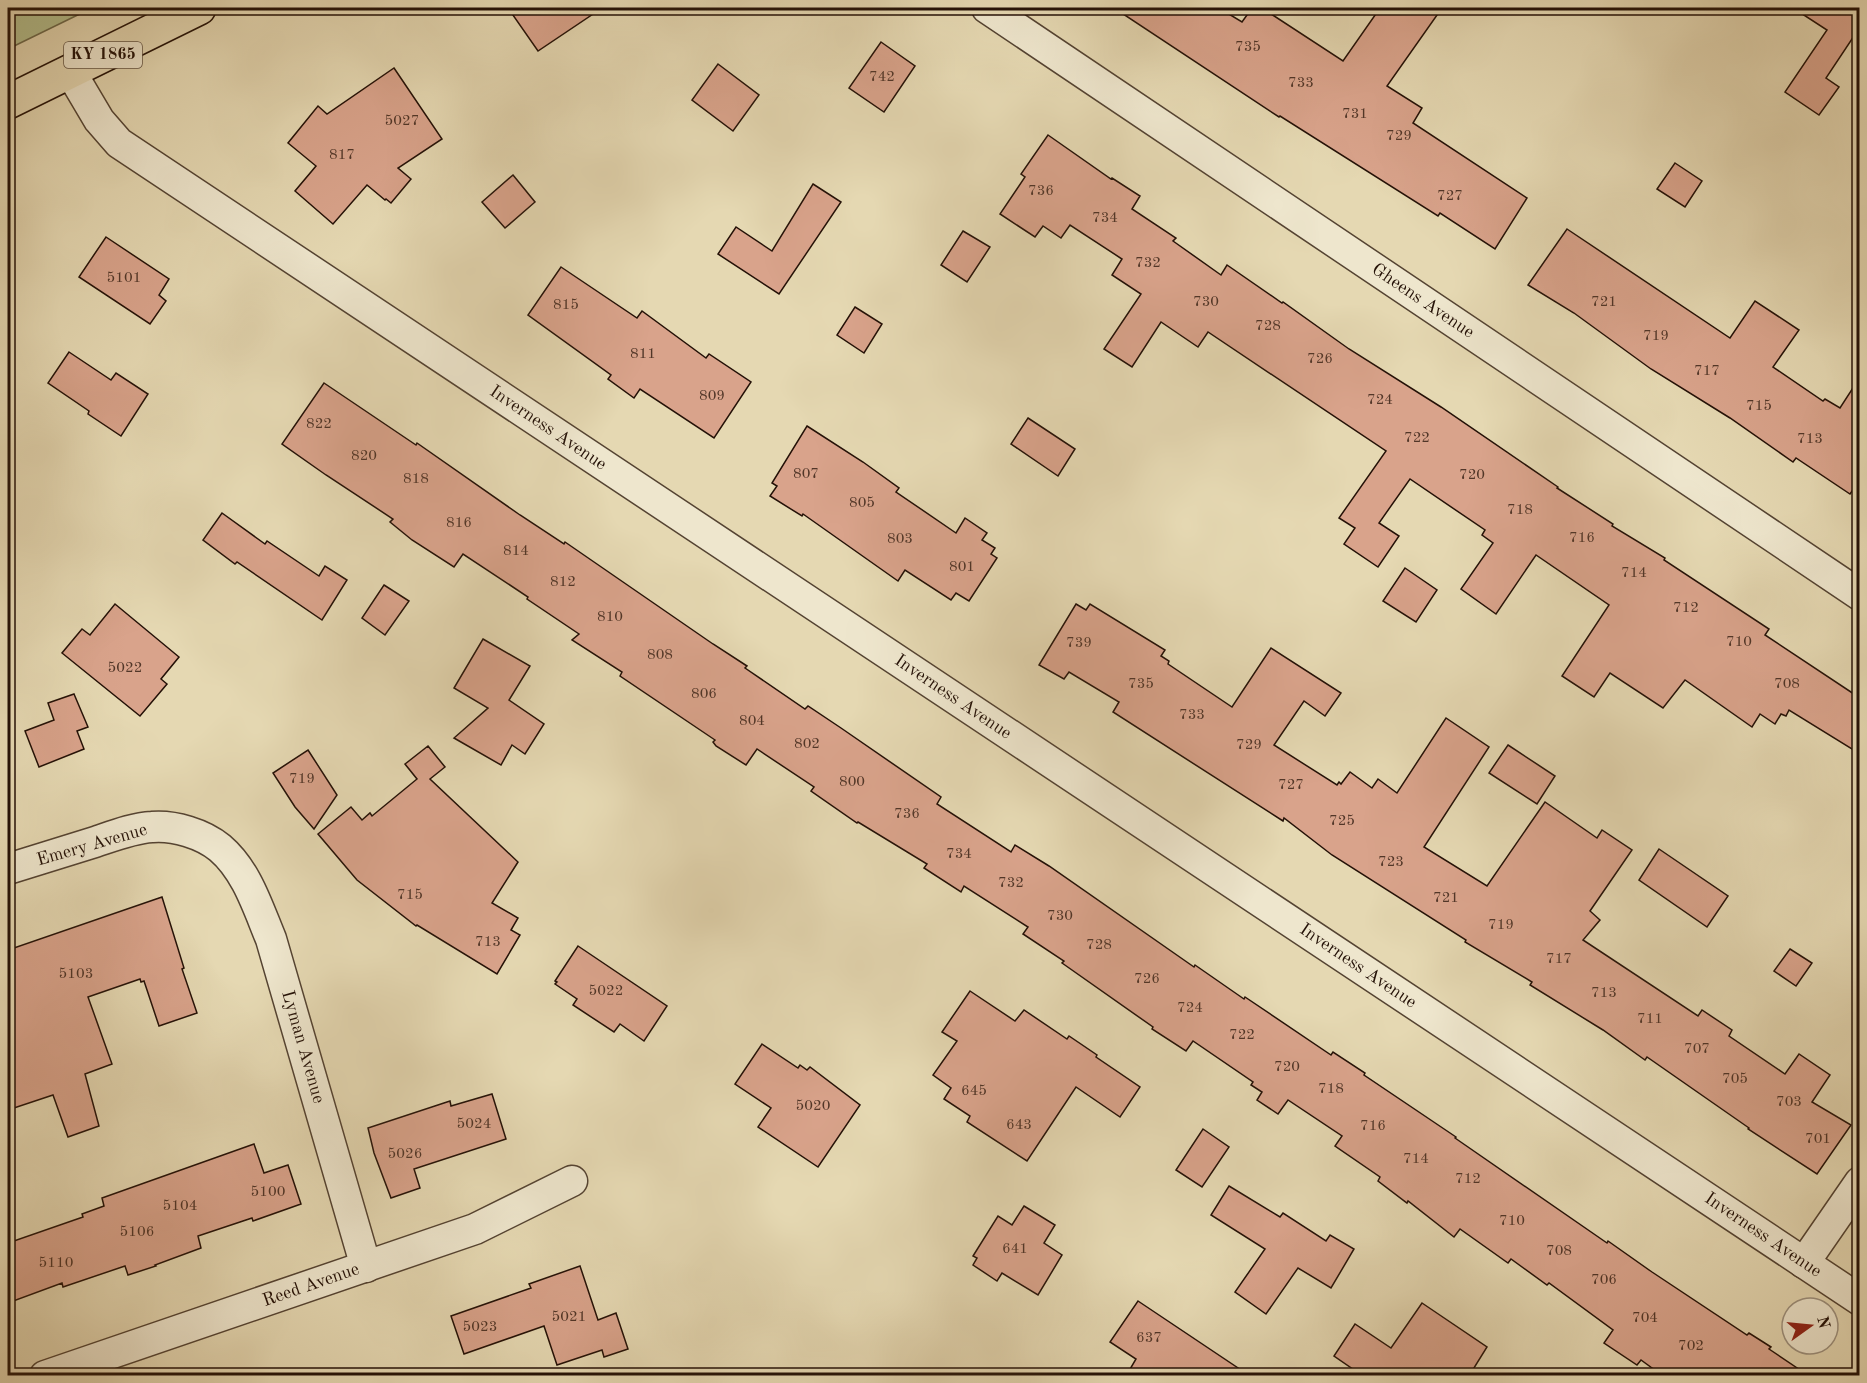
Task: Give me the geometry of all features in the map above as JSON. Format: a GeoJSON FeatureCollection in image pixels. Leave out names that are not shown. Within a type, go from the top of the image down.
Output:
{"type":"FeatureCollection","features":[{"type":"Feature","properties":{"kind":"main road","name":"KY 1865"},"geometry":{"type":"LineString","coordinates":[[8,102],[199,8]]}},
{"type":"Feature","properties":{"kind":"street","name":"Gheens Avenue"},"geometry":{"type":"LineString","coordinates":[[987,8],[1860,595]]}},
{"type":"Feature","properties":{"kind":"street","name":"Inverness Avenue"},"geometry":{"type":"LineString","coordinates":[[70,71],[99,120],[119,143],[1860,1300]]}},
{"type":"Feature","properties":{"kind":"street","name":"Emery Avenue"},"geometry":{"type":"LineString","coordinates":[[8,869],[125,832],[153,826],[186,830],[210,842]]}},
{"type":"Feature","properties":{"kind":"street","name":"Lyman Avenue"},"geometry":{"type":"LineString","coordinates":[[210,842],[220,848],[231,860],[251,890],[271,939],[366,1267]]}},
{"type":"Feature","properties":{"kind":"street","name":"Reed Avenue"},"geometry":{"type":"LineString","coordinates":[[45,1376],[475,1229],[572,1181]]}},
{"type":"Feature","properties":{"kind":"street"},"geometry":{"type":"LineString","coordinates":[[1804,1263],[1860,1182]]}},
{"type":"Feature","properties":{"kind":"green space"},"geometry":{"type":"Polygon","coordinates":[[[8,8],[92,8],[8,49],[8,8]]]}},
{"type":"Feature","properties":{"kind":"building"},"geometry":{"type":"Polygon","coordinates":[[[508,8],[602,8],[538,51],[508,8]]]}},
{"type":"Feature","properties":{"kind":"building"},"geometry":{"type":"Polygon","coordinates":[[[1114,8],[1219,8],[1242,22],[1252,8],[1262,8],[1343,61],[1380,8],[1442,8],[1387,86],[1422,108],[1413,123],[1527,198],[1495,249],[1440,213],[1438,216],[1279,117],[1114,8]]]}},
{"type":"Feature","properties":{"kind":"building"},"geometry":{"type":"Polygon","coordinates":[[[1793,8],[1860,8],[1860,27],[1826,78],[1839,87],[1819,115],[1785,92],[1827,30],[1793,8]]]}},
{"type":"Feature","properties":{"kind":"building"},"geometry":{"type":"Polygon","coordinates":[[[881,42],[915,66],[884,112],[849,88],[881,42]]]}},
{"type":"Feature","properties":{"kind":"building"},"geometry":{"type":"Polygon","coordinates":[[[718,64],[759,95],[733,131],[692,100],[718,64]]]}},
{"type":"Feature","properties":{"kind":"building"},"geometry":{"type":"Polygon","coordinates":[[[394,68],[442,139],[398,168],[411,179],[391,203],[367,185],[333,224],[295,191],[316,166],[288,143],[318,106],[327,114],[394,68]]]}},
{"type":"Feature","properties":{"kind":"building"},"geometry":{"type":"Polygon","coordinates":[[[1048,135],[1111,179],[1140,196],[1132,209],[1176,238],[1173,241],[1221,275],[1227,265],[1283,302],[1349,349],[1441,407],[1613,524],[1612,526],[1665,558],[1664,560],[1769,629],[1765,635],[1860,698],[1860,754],[1789,710],[1786,716],[1781,714],[1775,724],[1760,714],[1752,727],[1685,680],[1663,708],[1610,673],[1594,697],[1562,676],[1609,605],[1536,555],[1496,614],[1461,589],[1493,543],[1482,535],[1485,530],[1410,479],[1379,523],[1399,536],[1378,567],[1344,544],[1355,528],[1339,518],[1386,451],[1208,332],[1198,347],[1161,322],[1132,367],[1104,349],[1141,294],[1112,275],[1122,259],[1070,225],[1061,238],[1043,226],[1035,237],[1000,214],[1025,177],[1021,174],[1048,135]]]}},
{"type":"Feature","properties":{"kind":"building"},"geometry":{"type":"Polygon","coordinates":[[[1675,163],[1702,181],[1685,207],[1657,189],[1675,163]]]}},
{"type":"Feature","properties":{"kind":"building"},"geometry":{"type":"Polygon","coordinates":[[[513,175],[535,202],[505,228],[482,202],[513,175]]]}},
{"type":"Feature","properties":{"kind":"building"},"geometry":{"type":"Polygon","coordinates":[[[813,184],[841,202],[779,294],[718,254],[736,227],[772,251],[813,184]]]}},
{"type":"Feature","properties":{"kind":"building"},"geometry":{"type":"Polygon","coordinates":[[[1567,229],[1730,338],[1755,301],[1799,330],[1773,367],[1823,401],[1825,399],[1840,408],[1860,377],[1860,480],[1850,494],[1796,458],[1793,462],[1730,418],[1651,369],[1574,313],[1528,285],[1567,229]]]}},
{"type":"Feature","properties":{"kind":"building"},"geometry":{"type":"Polygon","coordinates":[[[963,231],[990,247],[967,282],[941,265],[963,231]]]}},
{"type":"Feature","properties":{"kind":"building"},"geometry":{"type":"Polygon","coordinates":[[[106,237],[169,279],[159,295],[166,301],[150,324],[79,277],[106,237]]]}},
{"type":"Feature","properties":{"kind":"building"},"geometry":{"type":"Polygon","coordinates":[[[561,267],[637,318],[642,311],[706,358],[709,354],[751,382],[714,438],[640,389],[634,398],[608,379],[611,375],[528,315],[561,267]]]}},
{"type":"Feature","properties":{"kind":"building"},"geometry":{"type":"Polygon","coordinates":[[[855,307],[882,324],[864,353],[837,335],[855,307]]]}},
{"type":"Feature","properties":{"kind":"building"},"geometry":{"type":"Polygon","coordinates":[[[69,352],[111,380],[116,373],[148,394],[121,436],[48,383],[69,352]]]}},
{"type":"Feature","properties":{"kind":"building"},"geometry":{"type":"Polygon","coordinates":[[[324,383],[416,445],[417,443],[520,515],[564,544],[565,542],[747,666],[745,668],[805,709],[808,706],[841,728],[941,797],[937,804],[1011,852],[1015,845],[1049,866],[1194,967],[1195,965],[1244,999],[1245,997],[1331,1055],[1333,1052],[1607,1243],[1608,1241],[1747,1335],[1749,1333],[1771,1347],[1769,1349],[1809,1376],[1663,1376],[1641,1360],[1637,1365],[1604,1343],[1613,1330],[1549,1283],[1547,1285],[1511,1259],[1508,1263],[1460,1229],[1454,1237],[1378,1181],[1380,1177],[1335,1146],[1342,1136],[1288,1100],[1278,1114],[1257,1100],[1262,1092],[1251,1085],[1253,1082],[1193,1041],[1186,1051],[1152,1029],[1153,1027],[1062,963],[1064,961],[1023,934],[1028,927],[964,886],[961,892],[924,868],[927,864],[857,823],[811,791],[814,787],[757,749],[746,765],[716,746],[713,742],[715,740],[620,676],[622,672],[572,640],[579,634],[527,599],[528,597],[463,554],[454,567],[412,540],[390,522],[393,519],[282,444],[324,383]]]}},
{"type":"Feature","properties":{"kind":"building"},"geometry":{"type":"Polygon","coordinates":[[[1028,418],[1075,449],[1058,476],[1011,444],[1028,418]]]}},
{"type":"Feature","properties":{"kind":"building"},"geometry":{"type":"Polygon","coordinates":[[[807,426],[863,462],[899,488],[896,492],[956,533],[965,518],[987,533],[982,540],[995,548],[991,554],[997,558],[969,601],[956,593],[951,600],[905,570],[898,581],[803,514],[802,516],[770,496],[777,486],[772,483],[807,426]]]}},
{"type":"Feature","properties":{"kind":"building"},"geometry":{"type":"Polygon","coordinates":[[[222,513],[265,544],[267,541],[319,576],[325,566],[347,580],[322,620],[237,562],[235,564],[203,540],[222,513]]]}},
{"type":"Feature","properties":{"kind":"building"},"geometry":{"type":"Polygon","coordinates":[[[1405,568],[1437,590],[1416,622],[1383,601],[1405,568]]]}},
{"type":"Feature","properties":{"kind":"building"},"geometry":{"type":"Polygon","coordinates":[[[384,585],[409,601],[385,635],[362,618],[384,585]]]}},
{"type":"Feature","properties":{"kind":"building"},"geometry":{"type":"Polygon","coordinates":[[[115,604],[179,657],[161,679],[167,684],[140,716],[62,653],[82,629],[90,635],[115,604]]]}},
{"type":"Feature","properties":{"kind":"building"},"geometry":{"type":"Polygon","coordinates":[[[1076,604],[1086,610],[1090,604],[1165,650],[1161,656],[1169,661],[1168,664],[1232,707],[1271,648],[1341,693],[1325,716],[1304,701],[1274,745],[1337,785],[1339,782],[1341,784],[1350,772],[1372,788],[1378,779],[1397,793],[1446,718],[1489,747],[1424,847],[1487,886],[1545,802],[1597,838],[1602,830],[1632,850],[1590,911],[1600,920],[1583,940],[1698,1016],[1702,1010],[1732,1030],[1729,1036],[1785,1074],[1799,1054],[1830,1075],[1812,1102],[1851,1125],[1817,1174],[1748,1129],[1647,1057],[1645,1060],[1603,1030],[1530,985],[1532,982],[1465,942],[1466,940],[1332,855],[1284,818],[1283,821],[1113,712],[1119,702],[1069,672],[1064,679],[1039,665],[1076,604]]]}},
{"type":"Feature","properties":{"kind":"building"},"geometry":{"type":"Polygon","coordinates":[[[483,639],[530,666],[509,700],[544,724],[525,754],[512,745],[501,765],[454,738],[488,708],[454,688],[483,639]]]}},
{"type":"Feature","properties":{"kind":"building"},"geometry":{"type":"Polygon","coordinates":[[[74,694],[88,727],[77,731],[84,749],[39,767],[25,731],[54,720],[48,703],[74,694]]]}},
{"type":"Feature","properties":{"kind":"building"},"geometry":{"type":"Polygon","coordinates":[[[1508,745],[1555,776],[1537,804],[1489,773],[1508,745]]]}},
{"type":"Feature","properties":{"kind":"building"},"geometry":{"type":"Polygon","coordinates":[[[428,746],[445,767],[430,779],[518,862],[492,903],[518,918],[511,930],[520,935],[497,974],[416,926],[357,880],[318,834],[351,807],[362,820],[370,813],[372,816],[417,779],[405,764],[428,746]]]}},
{"type":"Feature","properties":{"kind":"building"},"geometry":{"type":"Polygon","coordinates":[[[308,750],[337,795],[314,829],[295,807],[273,773],[308,750]]]}},
{"type":"Feature","properties":{"kind":"building"},"geometry":{"type":"Polygon","coordinates":[[[1659,849],[1728,896],[1707,927],[1639,880],[1659,849]]]}},
{"type":"Feature","properties":{"kind":"building"},"geometry":{"type":"Polygon","coordinates":[[[162,897],[197,1013],[159,1026],[144,981],[141,982],[140,979],[88,997],[112,1064],[85,1074],[99,1126],[68,1137],[53,1095],[8,1110],[8,950],[162,897]]]}},
{"type":"Feature","properties":{"kind":"building"},"geometry":{"type":"Polygon","coordinates":[[[578,946],[667,1006],[644,1041],[620,1024],[614,1032],[573,1005],[577,999],[555,984],[578,946]]]}},
{"type":"Feature","properties":{"kind":"building"},"geometry":{"type":"Polygon","coordinates":[[[1790,949],[1812,963],[1796,986],[1774,971],[1790,949]]]}},
{"type":"Feature","properties":{"kind":"building"},"geometry":{"type":"Polygon","coordinates":[[[970,991],[1015,1021],[1024,1010],[1067,1039],[1069,1036],[1140,1087],[1120,1117],[1076,1087],[1027,1161],[967,1122],[970,1116],[944,1099],[951,1088],[933,1075],[957,1041],[942,1032],[970,991]]]}},
{"type":"Feature","properties":{"kind":"building"},"geometry":{"type":"Polygon","coordinates":[[[762,1044],[798,1068],[800,1065],[807,1070],[810,1067],[860,1105],[818,1167],[758,1127],[771,1108],[735,1084],[762,1044]]]}},
{"type":"Feature","properties":{"kind":"building"},"geometry":{"type":"Polygon","coordinates":[[[492,1094],[506,1139],[414,1169],[420,1188],[391,1198],[374,1153],[368,1128],[450,1101],[451,1106],[492,1094]]]}},
{"type":"Feature","properties":{"kind":"building"},"geometry":{"type":"Polygon","coordinates":[[[1203,1129],[1229,1147],[1202,1187],[1176,1170],[1203,1129]]]}},
{"type":"Feature","properties":{"kind":"building"},"geometry":{"type":"Polygon","coordinates":[[[254,1144],[264,1173],[288,1165],[301,1204],[253,1221],[252,1218],[198,1236],[201,1248],[156,1266],[128,1275],[125,1266],[63,1287],[62,1283],[8,1303],[8,1243],[83,1217],[82,1214],[104,1206],[102,1198],[254,1144]]]}},
{"type":"Feature","properties":{"kind":"building"},"geometry":{"type":"Polygon","coordinates":[[[1229,1186],[1280,1217],[1283,1213],[1326,1241],[1330,1235],[1354,1249],[1331,1288],[1298,1268],[1266,1314],[1235,1292],[1265,1249],[1211,1215],[1229,1186]]]}},
{"type":"Feature","properties":{"kind":"building"},"geometry":{"type":"Polygon","coordinates":[[[1024,1206],[1055,1225],[1044,1243],[1062,1255],[1038,1295],[1002,1273],[997,1281],[973,1265],[977,1258],[973,1256],[998,1216],[1012,1225],[1024,1206]]]}},
{"type":"Feature","properties":{"kind":"building"},"geometry":{"type":"Polygon","coordinates":[[[580,1266],[598,1320],[616,1313],[628,1349],[604,1357],[602,1350],[557,1365],[544,1326],[464,1354],[451,1316],[531,1288],[529,1284],[580,1266]]]}},
{"type":"Feature","properties":{"kind":"building"},"geometry":{"type":"Polygon","coordinates":[[[1138,1301],[1250,1376],[1126,1376],[1136,1359],[1110,1342],[1138,1301]]]}},
{"type":"Feature","properties":{"kind":"building"},"geometry":{"type":"Polygon","coordinates":[[[1422,1303],[1487,1347],[1469,1376],[1363,1376],[1334,1356],[1355,1324],[1391,1348],[1422,1303]]]}}]}
